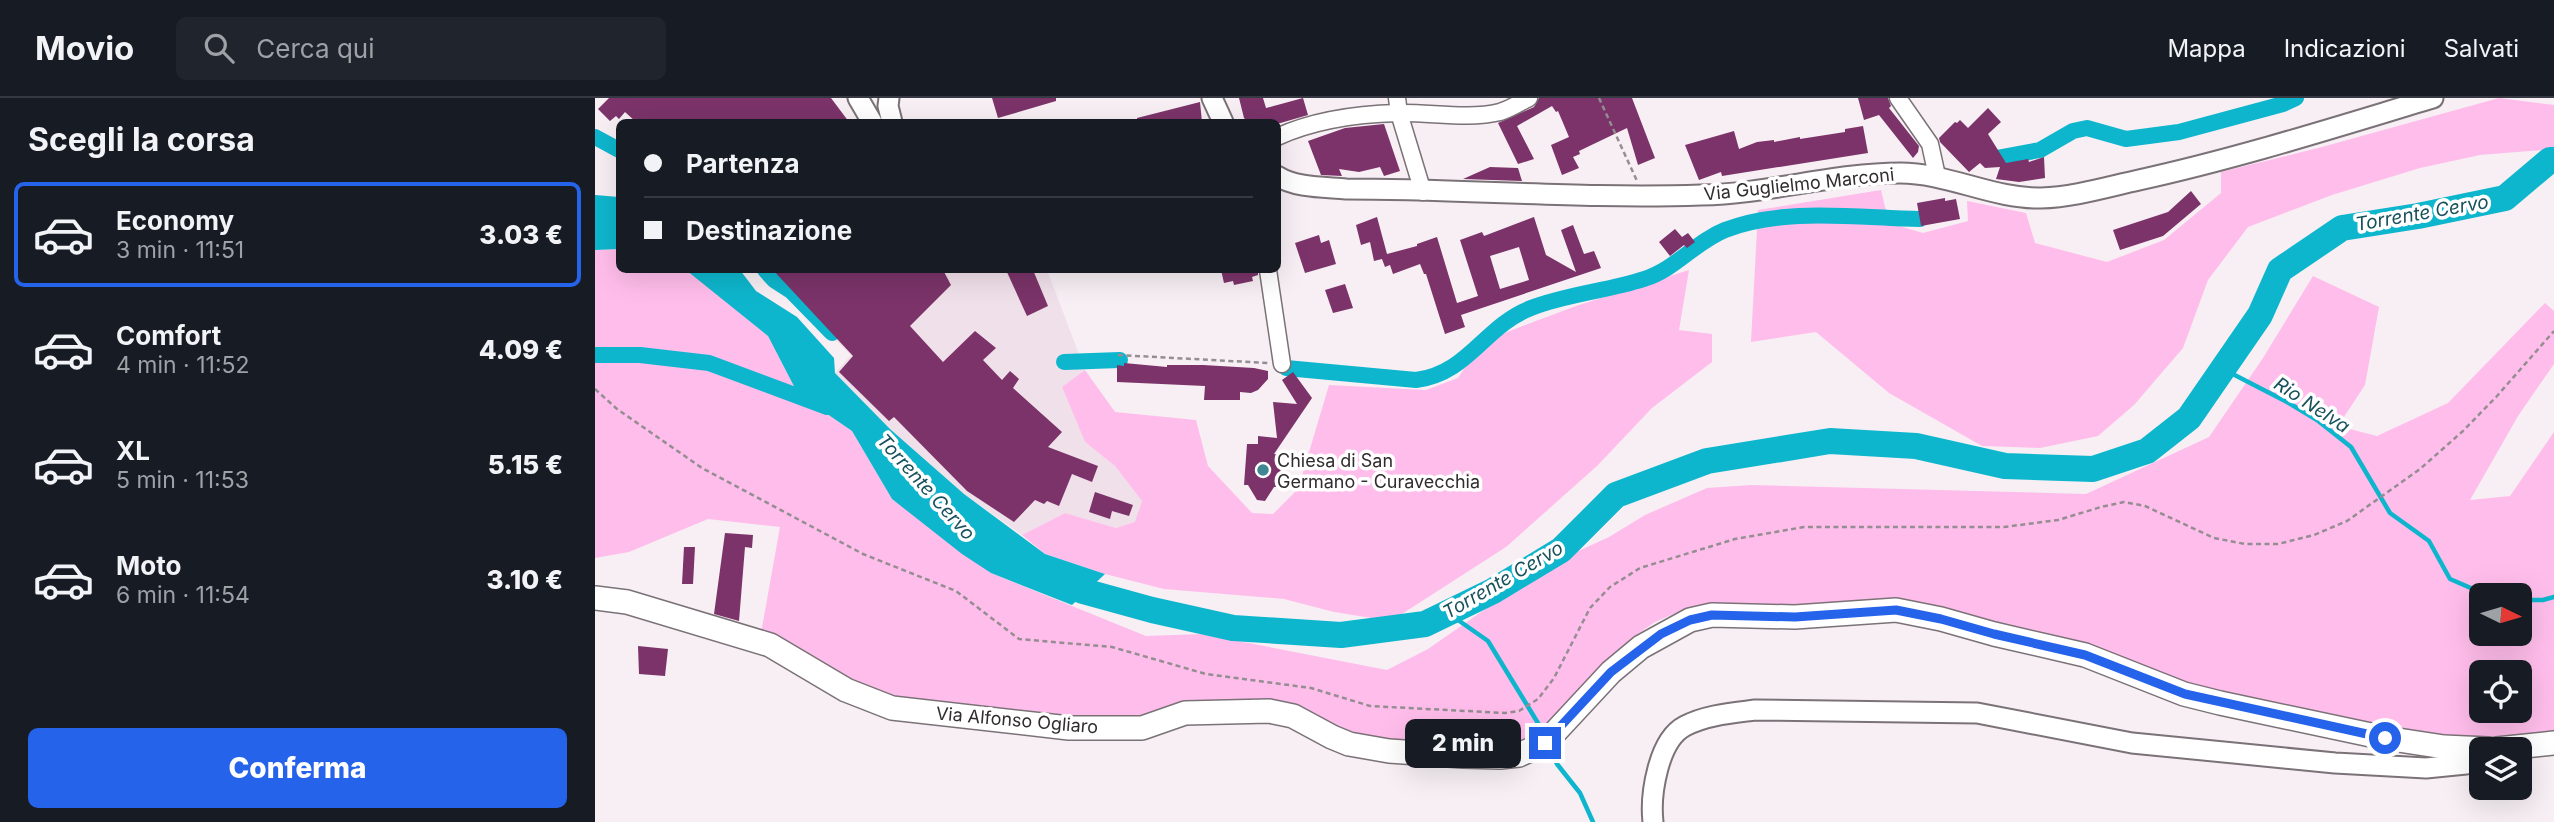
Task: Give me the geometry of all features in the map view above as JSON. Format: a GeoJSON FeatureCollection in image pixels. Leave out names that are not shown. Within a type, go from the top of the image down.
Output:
{"type":"FeatureCollection","features":[{"type":"Feature","properties":{"kind":"main road","name":"Via Alfonso Ogliaro"},"geometry":{"type":"LineString","coordinates":[[595,598],[627,603],[771,645],[846,690],[892,708],[1069,728],[1142,728],[1185,713],[1269,711],[1293,716],[1349,744],[1389,751],[1500,757],[1519,755],[1534,749],[1553,734],[1611,672],[1661,634],[1690,620],[1712,615],[1795,617],[1896,610],[2085,655],[2185,694],[2220,703],[2385,738],[2469,748]]}},
{"type":"Feature","properties":{"kind":"main road"},"geometry":{"type":"LineString","coordinates":[[2532,745],[2554,743]]}},
{"type":"Feature","properties":{"kind":"street"},"geometry":{"type":"LineString","coordinates":[[858,98],[870,119]]}},
{"type":"Feature","properties":{"kind":"street"},"geometry":{"type":"LineString","coordinates":[[889,98],[891,119]]}},
{"type":"Feature","properties":{"kind":"street"},"geometry":{"type":"LineString","coordinates":[[1212,98],[1222,119]]}},
{"type":"Feature","properties":{"kind":"street"},"geometry":{"type":"LineString","coordinates":[[1281,136],[1327,121],[1398,105],[1482,116],[1501,105],[1529,98]]}},
{"type":"Feature","properties":{"kind":"street"},"geometry":{"type":"LineString","coordinates":[[1898,98],[1930,144],[1937,176]]}},
{"type":"Feature","properties":{"kind":"street","name":"Via Guglielmo Marconi"},"geometry":{"type":"LineString","coordinates":[[1281,178],[1312,186],[1423,192],[1644,196],[1705,195],[1832,178],[1900,173],[1937,176],[2000,193],[2039,198],[2076,194],[2197,168],[2433,98]]}},
{"type":"Feature","properties":{"kind":"street"},"geometry":{"type":"LineString","coordinates":[[1398,105],[1423,192]]}},
{"type":"Feature","properties":{"kind":"street"},"geometry":{"type":"LineString","coordinates":[[1268,273],[1282,364]]}},
{"type":"Feature","properties":{"kind":"street"},"geometry":{"type":"LineString","coordinates":[[1653,822],[1651,804],[1657,772],[1672,738],[1684,726],[1719,715],[1755,710],[1977,713],[2132,743],[2335,763],[2426,768],[2469,762]]}},
{"type":"Feature","properties":{"kind":"path"},"geometry":{"type":"LineString","coordinates":[[1599,98],[1644,196]]}},
{"type":"Feature","properties":{"kind":"path"},"geometry":{"type":"LineString","coordinates":[[595,389],[617,409],[702,468],[863,554],[956,591],[1019,639],[1112,648],[1206,674],[1311,688],[1370,706],[1505,713],[1519,710],[1538,699],[1554,678],[1590,608],[1610,587],[1640,568],[1735,539],[1804,527],[2004,527],[2058,520],[2124,502],[2145,506],[2214,538],[2245,544],[2278,544],[2314,535],[2347,521],[2420,469],[2497,396],[2554,331]]}},
{"type":"Feature","properties":{"kind":"path"},"geometry":{"type":"LineString","coordinates":[[1118,355],[1282,364]]}},
{"type":"Feature","properties":{"kind":"shaded area"},"geometry":{"type":"Polygon","coordinates":[[[2499,98],[2554,105],[2554,149],[2480,155],[2420,168],[2332,195],[2248,227],[2208,280],[2183,348],[2134,405],[2098,436],[2040,448],[1982,446],[1889,393],[1816,332],[1751,342],[1758,210],[1881,190],[1889,223],[1923,233],[1968,221],[1967,201],[2026,213],[2035,243],[2107,262],[2164,240],[2221,193],[2221,172],[2499,98]]]}},
{"type":"Feature","properties":{"kind":"shaded area"},"geometry":{"type":"Polygon","coordinates":[[[616,249],[616,273],[692,273],[768,336],[798,394],[852,431],[892,499],[991,573],[1146,636],[1202,634],[1387,670],[1428,649],[1550,564],[1609,537],[1645,515],[1707,488],[1751,485],[2086,494],[2209,437],[2263,358],[2313,276],[2379,307],[2365,385],[2338,426],[2377,436],[2448,403],[2545,303],[2554,311],[2554,364],[2518,416],[2470,500],[2510,496],[2554,432],[2554,733],[2522,737],[2469,737],[2469,741],[2458,741],[2357,724],[2187,685],[2084,645],[1920,602],[1685,609],[1655,622],[1633,637],[1580,687],[1555,728],[1516,751],[1391,742],[1353,735],[1299,708],[1138,719],[1069,719],[896,699],[853,682],[761,633],[780,527],[708,519],[629,552],[595,558],[595,250],[616,249]]]}},
{"type":"Feature","properties":{"kind":"shaded area"},"geometry":{"type":"Polygon","coordinates":[[[1689,270],[1679,330],[1712,334],[1712,362],[1652,408],[1597,466],[1506,547],[1391,621],[1334,612],[1284,599],[1164,589],[1105,574],[1045,554],[1022,535],[1065,513],[1116,528],[1135,522],[1142,501],[1115,466],[1085,442],[1062,387],[1085,370],[1115,412],[1196,420],[1208,466],[1252,513],[1273,514],[1298,489],[1329,385],[1426,390],[1458,378],[1479,346],[1507,332],[1576,306],[1689,270]]]}},
{"type":"Feature","properties":{"kind":"shaded area"},"geometry":{"type":"Polygon","coordinates":[[[766,273],[1048,273],[1085,370],[1062,387],[1085,442],[1115,466],[1142,501],[1135,523],[1116,528],[1065,513],[1022,535],[964,494],[890,429],[835,373],[851,355],[766,273]]]}},
{"type":"Feature","properties":{"kind":"water"},"geometry":{"type":"Polygon","coordinates":[[[595,195],[616,197],[616,249],[595,250],[595,195]]]}},
{"type":"Feature","properties":{"kind":"water"},"geometry":{"type":"Polygon","coordinates":[[[690,273],[742,273],[756,291],[797,317],[834,358],[835,373],[890,429],[964,494],[1045,554],[1105,574],[1072,605],[991,573],[962,554],[892,499],[852,431],[798,394],[768,336],[690,273]]]}},
{"type":"Feature","properties":{"kind":"building"},"geometry":{"type":"Polygon","coordinates":[[[609,98],[831,98],[847,119],[633,119],[625,112],[619,119],[616,116],[610,121],[598,109],[609,98]]]}},
{"type":"Feature","properties":{"kind":"building"},"geometry":{"type":"Polygon","coordinates":[[[992,98],[1056,98],[1056,101],[998,118],[992,98]]]}},
{"type":"Feature","properties":{"kind":"building"},"geometry":{"type":"Polygon","coordinates":[[[1239,98],[1263,98],[1266,108],[1303,98],[1308,115],[1281,123],[1281,119],[1244,118],[1239,98]]]}},
{"type":"Feature","properties":{"kind":"building"},"geometry":{"type":"Polygon","coordinates":[[[1539,98],[1632,98],[1655,158],[1638,165],[1627,128],[1579,151],[1580,154],[1573,157],[1579,168],[1562,175],[1551,145],[1569,137],[1558,111],[1552,106],[1517,126],[1534,159],[1518,164],[1498,123],[1534,107],[1539,98]]]}},
{"type":"Feature","properties":{"kind":"building"},"geometry":{"type":"Polygon","coordinates":[[[1858,98],[1888,98],[1891,106],[1889,108],[1919,146],[1913,158],[1879,115],[1864,120],[1858,98]]]}},
{"type":"Feature","properties":{"kind":"building"},"geometry":{"type":"Polygon","coordinates":[[[1200,102],[1202,119],[1137,118],[1200,102]]]}},
{"type":"Feature","properties":{"kind":"building"},"geometry":{"type":"Polygon","coordinates":[[[1988,108],[2001,122],[1988,134],[2006,163],[2028,159],[2029,162],[2044,157],[2045,178],[2019,182],[1996,179],[2000,167],[1985,168],[1980,163],[1969,172],[1940,142],[1939,138],[1955,122],[1960,120],[1968,128],[1988,108]]]}},
{"type":"Feature","properties":{"kind":"building"},"geometry":{"type":"Polygon","coordinates":[[[1384,124],[1400,171],[1384,176],[1380,167],[1359,172],[1339,169],[1342,176],[1321,175],[1308,141],[1345,128],[1384,124]]]}},
{"type":"Feature","properties":{"kind":"building"},"geometry":{"type":"Polygon","coordinates":[[[1863,126],[1868,153],[1722,176],[1721,172],[1699,180],[1685,145],[1734,131],[1739,149],[1757,142],[1800,139],[1845,132],[1845,129],[1863,126]]]}},
{"type":"Feature","properties":{"kind":"building"},"geometry":{"type":"Polygon","coordinates":[[[1490,167],[1518,168],[1522,181],[1463,179],[1490,167]]]}},
{"type":"Feature","properties":{"kind":"building"},"geometry":{"type":"Polygon","coordinates":[[[2191,191],[2201,204],[2163,236],[2120,250],[2113,230],[2168,212],[2191,191]]]}},
{"type":"Feature","properties":{"kind":"building"},"geometry":{"type":"Polygon","coordinates":[[[1945,198],[1945,201],[1956,199],[1960,219],[1921,226],[1917,203],[1945,198]]]}},
{"type":"Feature","properties":{"kind":"building"},"geometry":{"type":"Polygon","coordinates":[[[1377,217],[1387,254],[1437,237],[1457,303],[1478,296],[1460,240],[1482,232],[1484,236],[1534,217],[1546,255],[1576,272],[1561,230],[1573,225],[1584,254],[1594,251],[1601,268],[1461,315],[1465,327],[1445,334],[1426,274],[1420,264],[1393,274],[1390,265],[1385,267],[1382,259],[1374,261],[1370,242],[1361,245],[1356,225],[1377,217]],[[1519,247],[1490,256],[1500,289],[1529,280],[1519,247]]]}},
{"type":"Feature","properties":{"kind":"building"},"geometry":{"type":"Polygon","coordinates":[[[1675,229],[1682,237],[1688,233],[1695,242],[1687,248],[1684,245],[1670,256],[1659,242],[1675,229]]]}},
{"type":"Feature","properties":{"kind":"building"},"geometry":{"type":"Polygon","coordinates":[[[1319,235],[1321,243],[1329,240],[1336,264],[1305,273],[1295,243],[1319,235]]]}},
{"type":"Feature","properties":{"kind":"building"},"geometry":{"type":"Polygon","coordinates":[[[776,273],[945,273],[951,285],[910,326],[943,362],[975,331],[996,348],[983,360],[1002,380],[1010,371],[1019,379],[1013,388],[1062,432],[1048,447],[1098,466],[1092,482],[1072,474],[1059,506],[1035,500],[1014,522],[967,491],[894,417],[889,421],[839,372],[853,356],[776,273]]]}},
{"type":"Feature","properties":{"kind":"building"},"geometry":{"type":"Polygon","coordinates":[[[1007,273],[1034,273],[1048,306],[1027,316],[1007,273]]]}},
{"type":"Feature","properties":{"kind":"building"},"geometry":{"type":"Polygon","coordinates":[[[1222,273],[1258,273],[1252,277],[1253,281],[1234,285],[1233,281],[1224,283],[1222,273]]]}},
{"type":"Feature","properties":{"kind":"building"},"geometry":{"type":"Polygon","coordinates":[[[1345,284],[1353,308],[1333,313],[1325,290],[1345,284]]]}},
{"type":"Feature","properties":{"kind":"building"},"geometry":{"type":"Polygon","coordinates":[[[1124,363],[1167,367],[1203,365],[1254,368],[1268,371],[1268,379],[1258,390],[1251,393],[1240,392],[1240,400],[1204,400],[1205,386],[1117,382],[1117,365],[1124,366],[1124,363]]]}},
{"type":"Feature","properties":{"kind":"building"},"geometry":{"type":"Polygon","coordinates":[[[1293,372],[1312,398],[1274,454],[1282,455],[1279,487],[1274,487],[1265,501],[1257,500],[1248,485],[1244,485],[1247,444],[1258,444],[1258,436],[1277,438],[1273,402],[1297,404],[1282,380],[1293,372]]]}},
{"type":"Feature","properties":{"kind":"building"},"geometry":{"type":"Polygon","coordinates":[[[1095,492],[1133,505],[1129,516],[1112,511],[1110,519],[1089,512],[1095,492]]]}},
{"type":"Feature","properties":{"kind":"building"},"geometry":{"type":"Polygon","coordinates":[[[725,533],[753,535],[752,548],[745,547],[739,621],[714,614],[725,533]]]}},
{"type":"Feature","properties":{"kind":"building"},"geometry":{"type":"Polygon","coordinates":[[[684,547],[695,547],[693,584],[682,584],[684,547]]]}},
{"type":"Feature","properties":{"kind":"building"},"geometry":{"type":"Polygon","coordinates":[[[638,646],[668,649],[665,676],[639,674],[638,646]]]}},
{"type":"Feature","properties":{"kind":"waterway"},"geometry":{"type":"LineString","coordinates":[[1991,159],[2040,150],[2073,131],[2087,128],[2126,139],[2179,132],[2283,104],[2296,98]]}},
{"type":"Feature","properties":{"kind":"waterway"},"geometry":{"type":"LineString","coordinates":[[595,137],[616,148]]}},
{"type":"Feature","properties":{"kind":"waterway","name":"Torrente Cervo"},"geometry":{"type":"LineString","coordinates":[[1053,578],[1083,591],[1233,628],[1341,635],[1425,624],[1493,591],[1561,550],[1616,495],[1707,461],[1830,441],[1916,446],[2005,466],[2093,469],[2147,451],[2189,418],[2260,315],[2280,270],[2342,228],[2505,198],[2550,160],[2554,160]]}},
{"type":"Feature","properties":{"kind":"waterway"},"geometry":{"type":"LineString","coordinates":[[1286,368],[1416,380],[1434,376],[1463,359],[1515,316],[1559,299],[1655,275],[1704,241],[1725,230],[1771,218],[1796,216],[1920,219]]}},
{"type":"Feature","properties":{"kind":"waterway"},"geometry":{"type":"LineString","coordinates":[[768,273],[791,291],[832,333]]}},
{"type":"Feature","properties":{"kind":"waterway"},"geometry":{"type":"LineString","coordinates":[[595,355],[640,355],[709,363],[827,407]]}},
{"type":"Feature","properties":{"kind":"waterway"},"geometry":{"type":"LineString","coordinates":[[1064,362],[1120,360]]}},
{"type":"Feature","properties":{"kind":"waterway","name":"Rio Nelva"},"geometry":{"type":"LineString","coordinates":[[2223,369],[2317,420],[2351,447],[2390,513],[2429,541],[2450,579],[2469,587]]}},
{"type":"Feature","properties":{"kind":"waterway","name":"Rio Nelva"},"geometry":{"type":"LineString","coordinates":[[2532,600],[2554,597]]}},
{"type":"Feature","properties":{"kind":"waterway"},"geometry":{"type":"LineString","coordinates":[[1448,613],[1488,641],[1544,733]]}},
{"type":"Feature","properties":{"kind":"waterway"},"geometry":{"type":"LineString","coordinates":[[1550,748],[1557,764],[1580,793],[1593,822]]}},
{"type":"Feature","properties":{"kind":"place","name":"Chiesa di San Germano - Curavecchia"},"geometry":{"type":"Point","coordinates":[1263,470]}},
{"type":"Feature","properties":{"kind":"route"},"geometry":{"type":"LineString","coordinates":[[1545,743],[1611,672],[1641,647],[1690,620],[1712,615],[1795,617],[1896,610],[2085,655],[2185,694],[2385,738]]}}]}
